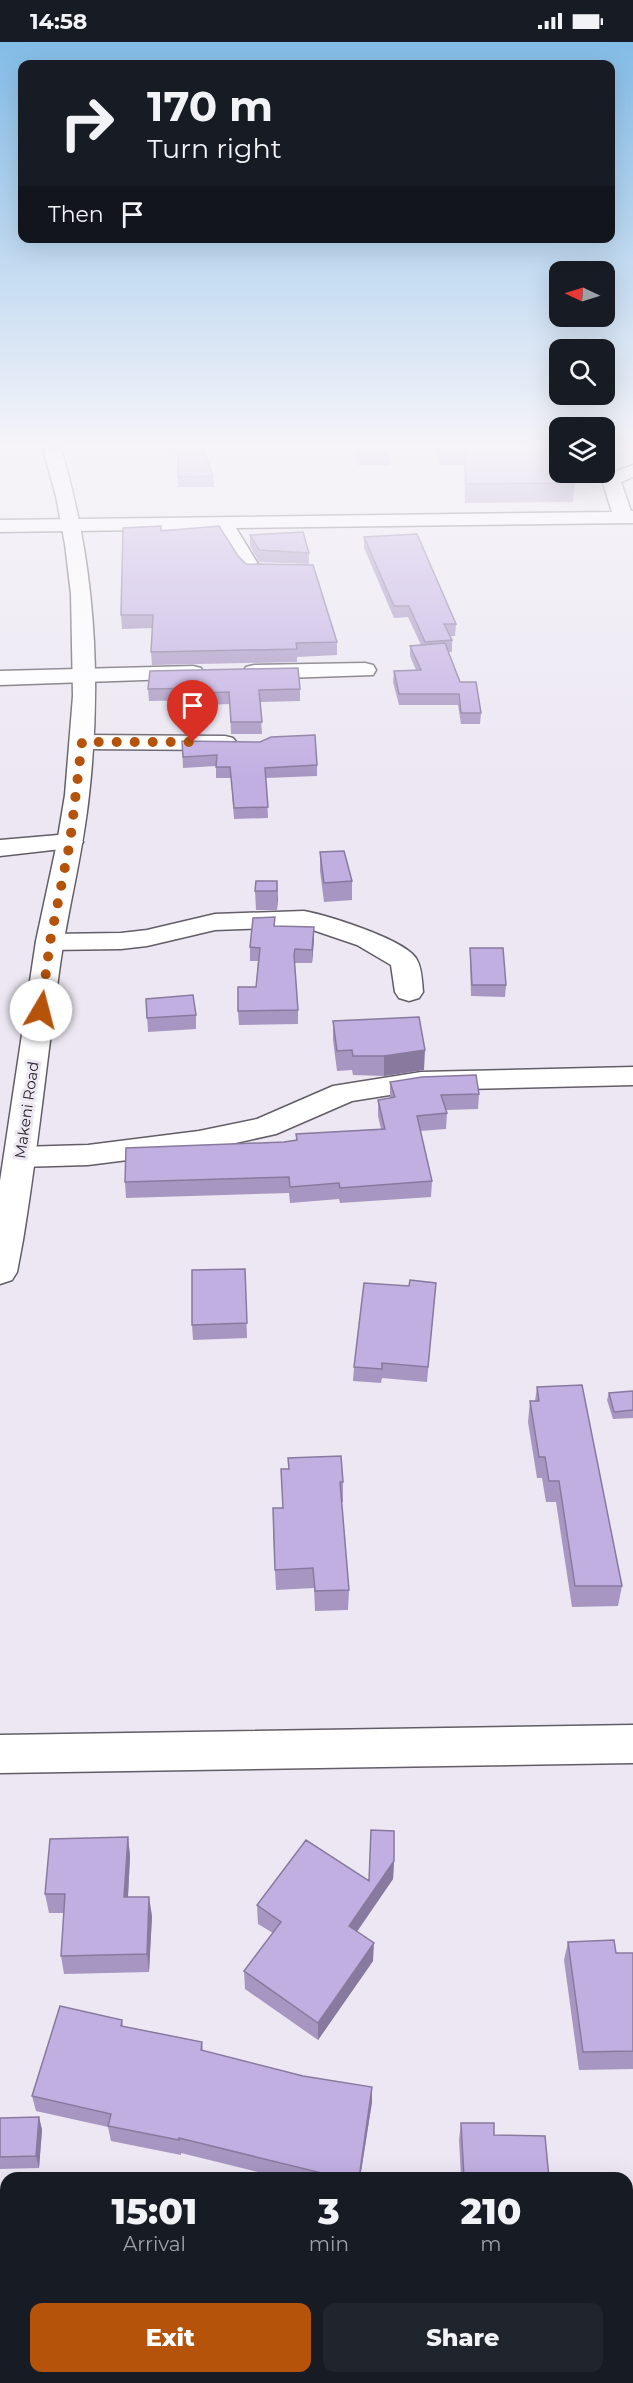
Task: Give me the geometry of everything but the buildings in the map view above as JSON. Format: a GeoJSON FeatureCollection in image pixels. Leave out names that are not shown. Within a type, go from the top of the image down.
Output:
{"type":"FeatureCollection","features":[{"type":"Feature","properties":{"kind":"main road","name":"Makeni Road"},"geometry":{"type":"LineString","coordinates":[[0,1272],[14,1150],[70,842],[82,742],[86,675],[77,558]]}},
{"type":"Feature","properties":{"kind":"main road"},"geometry":{"type":"LineString","coordinates":[[244,558],[250,568],[255,571],[308,572]]}},
{"type":"Feature","properties":{"kind":"main road"},"geometry":{"type":"LineString","coordinates":[[237,672],[365,670]]}},
{"type":"Feature","properties":{"kind":"main road"},"geometry":{"type":"LineString","coordinates":[[0,678],[214,672]]}},
{"type":"Feature","properties":{"kind":"main road"},"geometry":{"type":"LineString","coordinates":[[82,742],[248,743]]}},
{"type":"Feature","properties":{"kind":"main road"},"geometry":{"type":"LineString","coordinates":[[0,848],[70,842]]}},
{"type":"Feature","properties":{"kind":"main road"},"geometry":{"type":"LineString","coordinates":[[50,942],[138,939],[215,922],[304,919],[367,939],[396,954],[404,961],[409,992]]}},
{"type":"Feature","properties":{"kind":"main road"},"geometry":{"type":"LineString","coordinates":[[14,1150],[88,1155],[200,1141],[265,1127],[344,1093],[410,1082],[633,1076]]}},
{"type":"Feature","properties":{"kind":"main road"},"geometry":{"type":"LineString","coordinates":[[0,1754],[633,1744]]}},
{"type":"Feature","properties":{"kind":"route"},"geometry":{"type":"LineString","coordinates":[[41,1010],[50,942],[70,842],[82,742],[193,742]]}}]}
